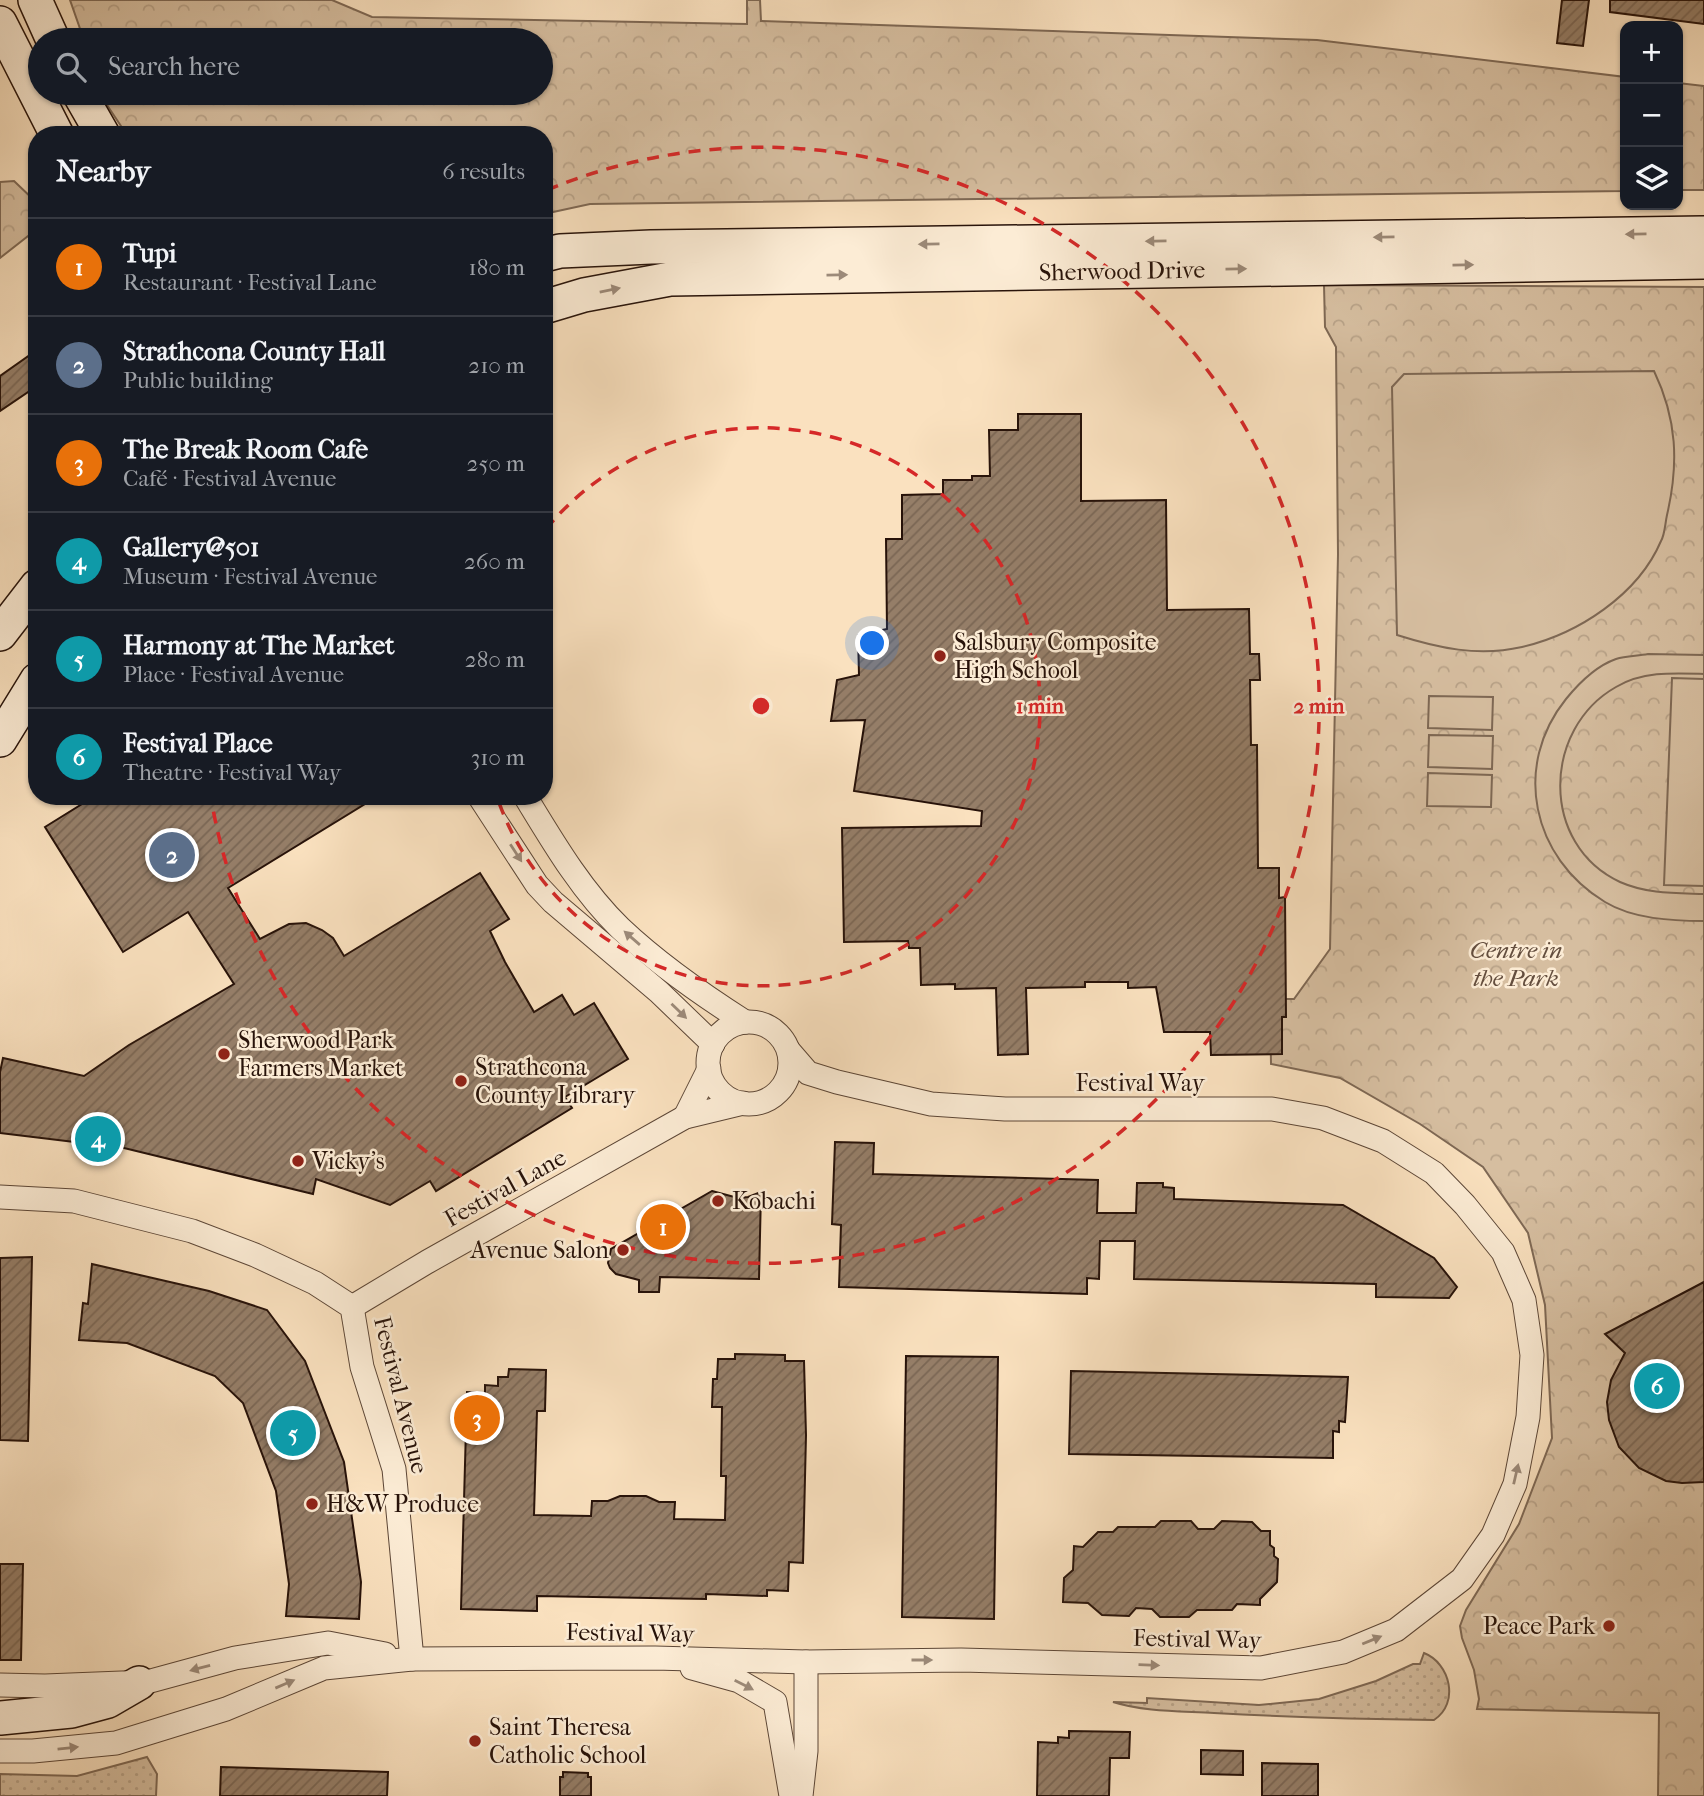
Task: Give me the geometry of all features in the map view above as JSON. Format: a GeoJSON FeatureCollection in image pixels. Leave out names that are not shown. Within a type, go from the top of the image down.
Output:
{"type":"FeatureCollection","features":[{"type":"Feature","properties":{"kind":"main road"},"geometry":{"type":"LineString","coordinates":[[35,0],[48,28]]}},
{"type":"Feature","properties":{"kind":"main road"},"geometry":{"type":"LineString","coordinates":[[0,23],[28,78]]}},
{"type":"Feature","properties":{"kind":"main road"},"geometry":{"type":"LineString","coordinates":[[42,105],[52,126]]}},
{"type":"Feature","properties":{"kind":"main road"},"geometry":{"type":"LineString","coordinates":[[86,105],[98,126]]}},
{"type":"Feature","properties":{"kind":"main road","name":"Sherwood Drive"},"geometry":{"type":"LineString","coordinates":[[553,253],[651,247],[1704,233]]}},
{"type":"Feature","properties":{"kind":"main road","name":"Sherwood Drive"},"geometry":{"type":"LineString","coordinates":[[553,304],[584,295],[683,279],[1704,262]]}},
{"type":"Feature","properties":{"kind":"main road"},"geometry":{"type":"LineString","coordinates":[[0,634],[28,598]]}},
{"type":"Feature","properties":{"kind":"main road"},"geometry":{"type":"LineString","coordinates":[[0,740],[28,695]]}},
{"type":"Feature","properties":{"kind":"main road"},"geometry":{"type":"LineString","coordinates":[[0,1718],[71,1711],[108,1701],[139,1683]]}},
{"type":"Feature","properties":{"kind":"street"},"geometry":{"type":"LineString","coordinates":[[484,805],[545,894],[659,992],[713,1044]]}},
{"type":"Feature","properties":{"kind":"street"},"geometry":{"type":"LineString","coordinates":[[531,805],[573,872],[618,927],[675,975],[745,1022]]}},
{"type":"Feature","properties":{"kind":"street"},"geometry":{"type":"LineString","coordinates":[[745,1022],[760,1023],[772,1029],[783,1039],[789,1051],[787,1079],[768,1099],[756,1103],[743,1103],[721,1092],[713,1082],[709,1069],[713,1044],[721,1033],[732,1025],[745,1022]]}},
{"type":"Feature","properties":{"kind":"street","name":"Festival Way"},"geometry":{"type":"LineString","coordinates":[[0,1751],[33,1751],[116,1743],[226,1709],[324,1668],[412,1659],[655,1658],[806,1662],[961,1660],[1261,1668],[1343,1652],[1396,1630],[1462,1579],[1493,1535],[1515,1483],[1528,1417],[1532,1355],[1524,1300],[1503,1252],[1465,1205],[1434,1173],[1383,1140],[1323,1118],[1272,1109],[1005,1110],[931,1104],[808,1073],[789,1051]]}},
{"type":"Feature","properties":{"kind":"street"},"geometry":{"type":"LineString","coordinates":[[685,1117],[709,1069]]}},
{"type":"Feature","properties":{"kind":"street","name":"Festival Lane"},"geometry":{"type":"LineString","coordinates":[[352,1307],[685,1117],[743,1103]]}},
{"type":"Feature","properties":{"kind":"street","name":"Festival Avenue"},"geometry":{"type":"LineString","coordinates":[[0,1197],[75,1201],[192,1231],[255,1255],[315,1283],[352,1307],[362,1367],[394,1469],[412,1659]]}},
{"type":"Feature","properties":{"kind":"street","name":"Festival Way"},"geometry":{"type":"LineString","coordinates":[[0,1685],[147,1682],[235,1658],[328,1643],[412,1659]]}},
{"type":"Feature","properties":{"kind":"street"},"geometry":{"type":"LineString","coordinates":[[655,1658],[739,1681],[775,1702],[791,1796]]}},
{"type":"Feature","properties":{"kind":"street"},"geometry":{"type":"LineString","coordinates":[[801,1796],[806,1751],[806,1662]]}},
{"type":"Feature","properties":{"kind":"green space"},"geometry":{"type":"Polygon","coordinates":[[[70,0],[332,0],[372,17],[747,24],[747,0],[760,0],[761,21],[1317,40],[1620,76],[1620,191],[590,204],[553,212],[553,126],[121,126],[107,105],[553,105],[553,28],[80,28],[70,0]]]}},
{"type":"Feature","properties":{"kind":"green space"},"geometry":{"type":"Polygon","coordinates":[[[1683,84],[1704,86],[1704,190],[1683,190],[1683,84]]]}},
{"type":"Feature","properties":{"kind":"green space"},"geometry":{"type":"Polygon","coordinates":[[[14,181],[28,194],[28,236],[0,258],[0,182],[14,181]]]}},
{"type":"Feature","properties":{"kind":"green space","name":"Centre in the Park"},"geometry":{"type":"Polygon","coordinates":[[[1324,285],[1704,287],[1704,1796],[1658,1796],[1659,1713],[1477,1709],[1479,1699],[1474,1670],[1460,1626],[1466,1610],[1519,1524],[1552,1438],[1545,1305],[1528,1233],[1483,1167],[1420,1124],[1340,1078],[1271,1064],[1270,999],[1294,999],[1330,949],[1338,554],[1336,347],[1325,327],[1324,285]]]}},
{"type":"Feature","properties":{"kind":"green space"},"geometry":{"type":"Polygon","coordinates":[[[1654,371],[1667,406],[1674,442],[1671,496],[1661,541],[1651,561],[1622,595],[1585,622],[1564,633],[1506,650],[1458,650],[1397,635],[1392,387],[1404,374],[1654,371]]]}},
{"type":"Feature","properties":{"kind":"green space"},"geometry":{"type":"Polygon","coordinates":[[[1648,654],[1704,655],[1704,674],[1659,674],[1637,678],[1616,687],[1592,706],[1574,730],[1564,757],[1560,786],[1564,815],[1575,842],[1594,865],[1620,882],[1641,889],[1704,894],[1704,921],[1640,915],[1605,902],[1580,883],[1561,861],[1546,836],[1538,809],[1535,781],[1539,753],[1549,725],[1566,699],[1588,676],[1609,662],[1648,654]]]}},
{"type":"Feature","properties":{"kind":"green space"},"geometry":{"type":"Polygon","coordinates":[[[1672,678],[1704,679],[1704,886],[1664,885],[1672,678]]]}},
{"type":"Feature","properties":{"kind":"green space"},"geometry":{"type":"Polygon","coordinates":[[[1429,696],[1493,697],[1492,730],[1428,728],[1429,696]]]}},
{"type":"Feature","properties":{"kind":"green space"},"geometry":{"type":"Polygon","coordinates":[[[1429,735],[1493,736],[1492,769],[1428,767],[1429,735]]]}},
{"type":"Feature","properties":{"kind":"green space"},"geometry":{"type":"Polygon","coordinates":[[[1428,773],[1492,775],[1491,807],[1427,806],[1428,773]]]}},
{"type":"Feature","properties":{"kind":"green space"},"geometry":{"type":"Polygon","coordinates":[[[1424,1653],[1440,1665],[1448,1684],[1447,1704],[1434,1720],[1176,1711],[1137,1708],[1113,1702],[1147,1703],[1147,1698],[1259,1705],[1319,1699],[1376,1681],[1413,1664],[1420,1664],[1424,1653]]]}},
{"type":"Feature","properties":{"kind":"green space"},"geometry":{"type":"Polygon","coordinates":[[[147,1757],[157,1774],[156,1796],[0,1796],[0,1774],[77,1776],[147,1757]]]}},
{"type":"Feature","properties":{"kind":"building"},"geometry":{"type":"Polygon","coordinates":[[[1562,0],[1589,0],[1583,46],[1557,43],[1562,0]]]}},
{"type":"Feature","properties":{"kind":"building"},"geometry":{"type":"Polygon","coordinates":[[[1610,0],[1704,0],[1704,24],[1683,21],[1610,12],[1610,0]]]}},
{"type":"Feature","properties":{"kind":"building"},"geometry":{"type":"Polygon","coordinates":[[[28,356],[28,392],[0,411],[0,376],[28,356]]]}},
{"type":"Feature","properties":{"kind":"building","name":"Salsbury Composite High School"},"geometry":{"type":"Polygon","coordinates":[[[1018,414],[1081,414],[1081,501],[1166,500],[1167,610],[1249,609],[1250,654],[1259,654],[1260,680],[1250,680],[1251,745],[1257,745],[1258,868],[1279,868],[1279,898],[1285,897],[1286,1017],[1282,1017],[1282,1054],[1211,1055],[1210,1032],[1164,1032],[1156,987],[1128,988],[1128,982],[1085,982],[1085,987],[1026,988],[1028,1054],[998,1055],[996,988],[955,989],[955,984],[921,985],[920,948],[909,948],[908,941],[844,942],[842,828],[981,826],[982,811],[854,791],[865,720],[831,721],[837,680],[859,675],[858,635],[887,629],[886,539],[902,539],[902,495],[943,494],[943,480],[972,480],[972,476],[990,476],[989,430],[1018,430],[1018,414]]]}},
{"type":"Feature","properties":{"kind":"building"},"geometry":{"type":"Polygon","coordinates":[[[80,805],[363,805],[228,888],[260,939],[289,924],[306,923],[333,938],[344,956],[480,873],[509,919],[490,931],[534,1012],[562,995],[574,1015],[594,1003],[628,1059],[565,1097],[572,1108],[436,1191],[430,1181],[390,1205],[316,1179],[313,1194],[124,1148],[0,1133],[0,1072],[3,1058],[84,1076],[129,1045],[234,984],[188,912],[123,952],[45,827],[80,805]]]}},
{"type":"Feature","properties":{"kind":"building"},"geometry":{"type":"Polygon","coordinates":[[[835,1142],[874,1143],[873,1174],[1098,1180],[1097,1213],[1136,1213],[1137,1183],[1163,1183],[1163,1187],[1174,1188],[1174,1199],[1343,1205],[1434,1258],[1457,1287],[1449,1298],[1376,1297],[1376,1284],[1134,1279],[1135,1241],[1100,1241],[1099,1279],[1087,1278],[1087,1294],[839,1287],[841,1225],[832,1224],[835,1142]]]}},
{"type":"Feature","properties":{"kind":"building"},"geometry":{"type":"Polygon","coordinates":[[[712,1191],[738,1198],[761,1192],[759,1279],[660,1277],[659,1292],[639,1292],[639,1280],[616,1274],[610,1268],[608,1263],[611,1249],[712,1191]]]}},
{"type":"Feature","properties":{"kind":"building"},"geometry":{"type":"Polygon","coordinates":[[[32,1257],[28,1441],[0,1440],[0,1258],[32,1257]]]}},
{"type":"Feature","properties":{"kind":"building"},"geometry":{"type":"Polygon","coordinates":[[[92,1264],[209,1291],[267,1310],[305,1361],[344,1462],[361,1582],[359,1619],[286,1616],[289,1584],[276,1491],[243,1403],[215,1376],[127,1343],[79,1340],[83,1303],[88,1304],[92,1264]]]}},
{"type":"Feature","properties":{"kind":"building"},"geometry":{"type":"Polygon","coordinates":[[[1704,1282],[1704,1482],[1666,1481],[1639,1468],[1619,1447],[1609,1420],[1607,1402],[1611,1380],[1625,1353],[1605,1334],[1704,1282]]]}},
{"type":"Feature","properties":{"kind":"building"},"geometry":{"type":"Polygon","coordinates":[[[735,1354],[785,1355],[785,1361],[804,1361],[806,1435],[803,1563],[789,1562],[788,1591],[767,1590],[767,1596],[706,1594],[706,1599],[537,1596],[537,1611],[461,1609],[467,1392],[485,1393],[485,1385],[498,1386],[498,1377],[508,1377],[509,1369],[546,1370],[545,1411],[537,1411],[534,1515],[591,1516],[592,1501],[608,1501],[620,1496],[646,1496],[659,1502],[675,1502],[674,1519],[725,1520],[726,1476],[721,1476],[722,1407],[712,1407],[713,1379],[717,1379],[718,1359],[735,1359],[735,1354]]]}},
{"type":"Feature","properties":{"kind":"building"},"geometry":{"type":"Polygon","coordinates":[[[906,1356],[998,1357],[994,1619],[902,1617],[906,1356]]]}},
{"type":"Feature","properties":{"kind":"building"},"geometry":{"type":"Polygon","coordinates":[[[1071,1371],[1348,1377],[1345,1422],[1339,1421],[1339,1432],[1333,1431],[1333,1458],[1069,1454],[1071,1371]]]}},
{"type":"Feature","properties":{"kind":"building"},"geometry":{"type":"Polygon","coordinates":[[[1161,1521],[1191,1521],[1198,1529],[1214,1529],[1222,1521],[1252,1522],[1261,1531],[1270,1531],[1270,1545],[1278,1559],[1277,1582],[1260,1599],[1260,1605],[1237,1604],[1232,1610],[1197,1610],[1189,1617],[1160,1617],[1152,1609],[1136,1608],[1129,1616],[1102,1615],[1088,1603],[1063,1602],[1064,1578],[1073,1570],[1074,1546],[1083,1547],[1098,1532],[1113,1532],[1118,1527],[1155,1527],[1161,1521]]]}},
{"type":"Feature","properties":{"kind":"building"},"geometry":{"type":"Polygon","coordinates":[[[0,1564],[23,1564],[21,1660],[0,1660],[0,1564]]]}},
{"type":"Feature","properties":{"kind":"building"},"geometry":{"type":"Polygon","coordinates":[[[1069,1731],[1130,1732],[1129,1758],[1110,1758],[1109,1796],[1037,1796],[1038,1742],[1058,1743],[1058,1737],[1069,1738],[1069,1731]]]}},
{"type":"Feature","properties":{"kind":"building"},"geometry":{"type":"Polygon","coordinates":[[[1201,1750],[1243,1751],[1243,1775],[1201,1774],[1201,1750]]]}},
{"type":"Feature","properties":{"kind":"building"},"geometry":{"type":"Polygon","coordinates":[[[1262,1763],[1318,1764],[1318,1796],[1262,1796],[1262,1763]]]}},
{"type":"Feature","properties":{"kind":"building"},"geometry":{"type":"Polygon","coordinates":[[[221,1767],[388,1772],[387,1796],[220,1796],[221,1767]]]}},
{"type":"Feature","properties":{"kind":"building","name":"Saint Theresa Catholic School"},"geometry":{"type":"Polygon","coordinates":[[[563,1772],[588,1773],[588,1777],[591,1777],[591,1796],[560,1796],[560,1777],[563,1777],[563,1772]]]}},
{"type":"Feature","properties":{"kind":"place","name":"Salsbury Composite High School"},"geometry":{"type":"Point","coordinates":[940,656]}},
{"type":"Feature","properties":{"kind":"place","name":"Strathcona County Hall"},"geometry":{"type":"Point","coordinates":[172,855]}},
{"type":"Feature","properties":{"kind":"place","name":"Sherwood Park Farmers Market"},"geometry":{"type":"Point","coordinates":[224,1054]}},
{"type":"Feature","properties":{"kind":"place","name":"Strathcona County Library"},"geometry":{"type":"Point","coordinates":[461,1081]}},
{"type":"Feature","properties":{"kind":"place","name":"Gallery@501"},"geometry":{"type":"Point","coordinates":[98,1139]}},
{"type":"Feature","properties":{"kind":"place","name":"Vicky's"},"geometry":{"type":"Point","coordinates":[298,1161]}},
{"type":"Feature","properties":{"kind":"place","name":"Kobachi"},"geometry":{"type":"Point","coordinates":[718,1201]}},
{"type":"Feature","properties":{"kind":"place","name":"Tupi"},"geometry":{"type":"Point","coordinates":[663,1227]}},
{"type":"Feature","properties":{"kind":"place","name":"Avenue Salon"},"geometry":{"type":"Point","coordinates":[623,1250]}},
{"type":"Feature","properties":{"kind":"place","name":"Festival Place"},"geometry":{"type":"Point","coordinates":[1657,1386]}},
{"type":"Feature","properties":{"kind":"place","name":"The Break Room Cafe"},"geometry":{"type":"Point","coordinates":[477,1418]}},
{"type":"Feature","properties":{"kind":"place","name":"Harmony at The Market"},"geometry":{"type":"Point","coordinates":[293,1433]}},
{"type":"Feature","properties":{"kind":"place","name":"H&W Produce"},"geometry":{"type":"Point","coordinates":[312,1504]}},
{"type":"Feature","properties":{"kind":"place","name":"Peace Park"},"geometry":{"type":"Point","coordinates":[1609,1626]}},
{"type":"Feature","properties":{"kind":"place","name":"Saint Theresa Catholic School"},"geometry":{"type":"Point","coordinates":[475,1741]}}]}
